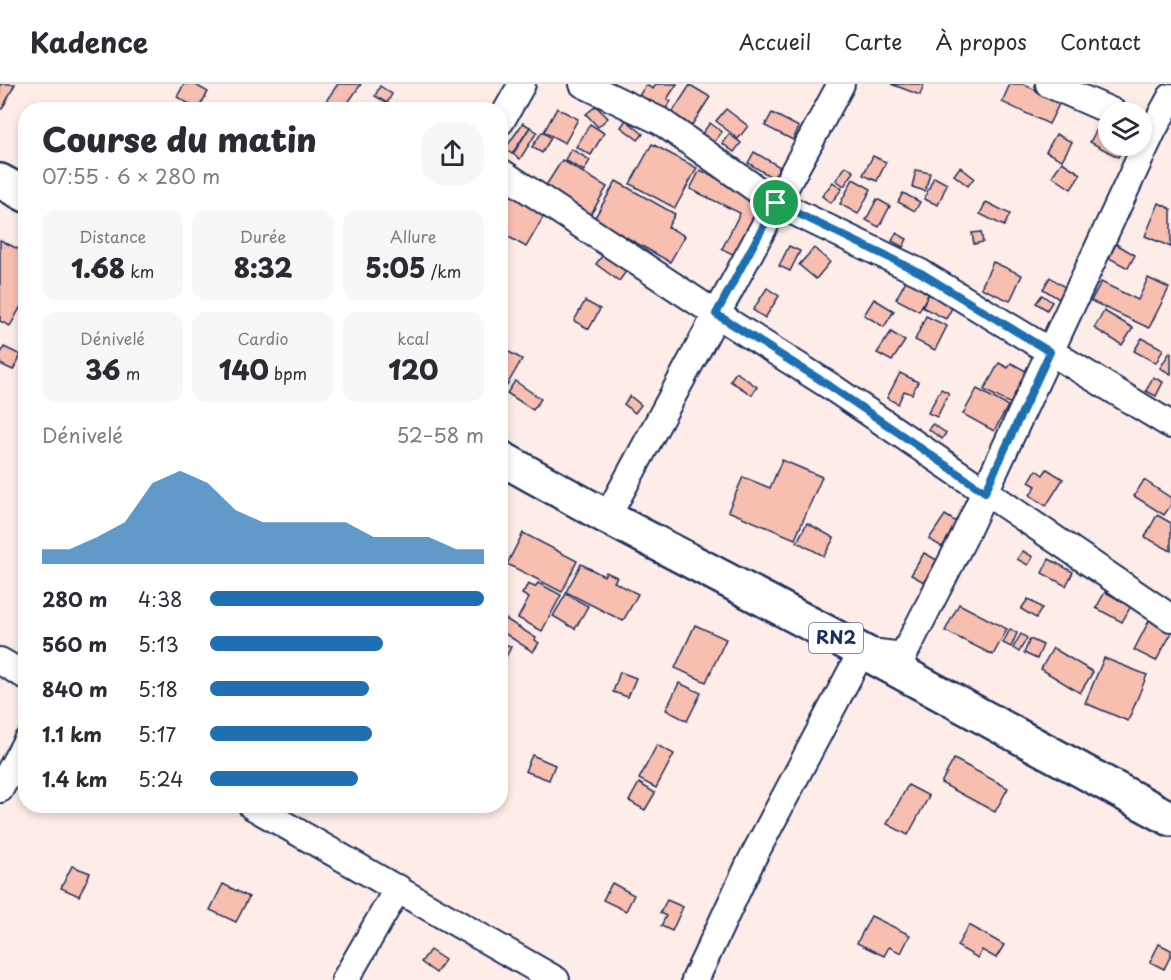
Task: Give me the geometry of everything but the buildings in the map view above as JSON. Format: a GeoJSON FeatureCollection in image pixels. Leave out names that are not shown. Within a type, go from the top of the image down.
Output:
{"type":"FeatureCollection","features":[{"type":"Feature","properties":{"kind":"highway"},"geometry":{"type":"LineString","coordinates":[[0,181],[18,191]]}},
{"type":"Feature","properties":{"kind":"highway","name":"RN2"},"geometry":{"type":"LineString","coordinates":[[508,462],[1171,819]]}},
{"type":"Feature","properties":{"kind":"street"},"geometry":{"type":"LineString","coordinates":[[508,109],[522,84]]}},
{"type":"Feature","properties":{"kind":"street"},"geometry":{"type":"LineString","coordinates":[[583,84],[660,121],[776,203],[921,273],[1171,425]]}},
{"type":"Feature","properties":{"kind":"street"},"geometry":{"type":"LineString","coordinates":[[607,517],[841,84]]}},
{"type":"Feature","properties":{"kind":"street"},"geometry":{"type":"LineString","coordinates":[[1049,84],[1098,105]]}},
{"type":"Feature","properties":{"kind":"street"},"geometry":{"type":"LineString","coordinates":[[695,980],[751,861],[862,651],[903,656],[985,492],[1171,97]]}},
{"type":"Feature","properties":{"kind":"street"},"geometry":{"type":"LineString","coordinates":[[508,177],[830,386],[1171,618]]}},
{"type":"Feature","properties":{"kind":"street"},"geometry":{"type":"LineString","coordinates":[[0,661],[18,671]]}},
{"type":"Feature","properties":{"kind":"street"},"geometry":{"type":"LineString","coordinates":[[0,789],[18,756]]}},
{"type":"Feature","properties":{"kind":"street"},"geometry":{"type":"LineString","coordinates":[[264,813],[556,980]]}},
{"type":"Feature","properties":{"kind":"street"},"geometry":{"type":"LineString","coordinates":[[345,980],[398,888]]}},
{"type":"Feature","properties":{"kind":"route"},"geometry":{"type":"LineString","coordinates":[[776,203],[921,273],[1050,352],[985,492],[830,386],[716,314],[776,203]]}}]}
